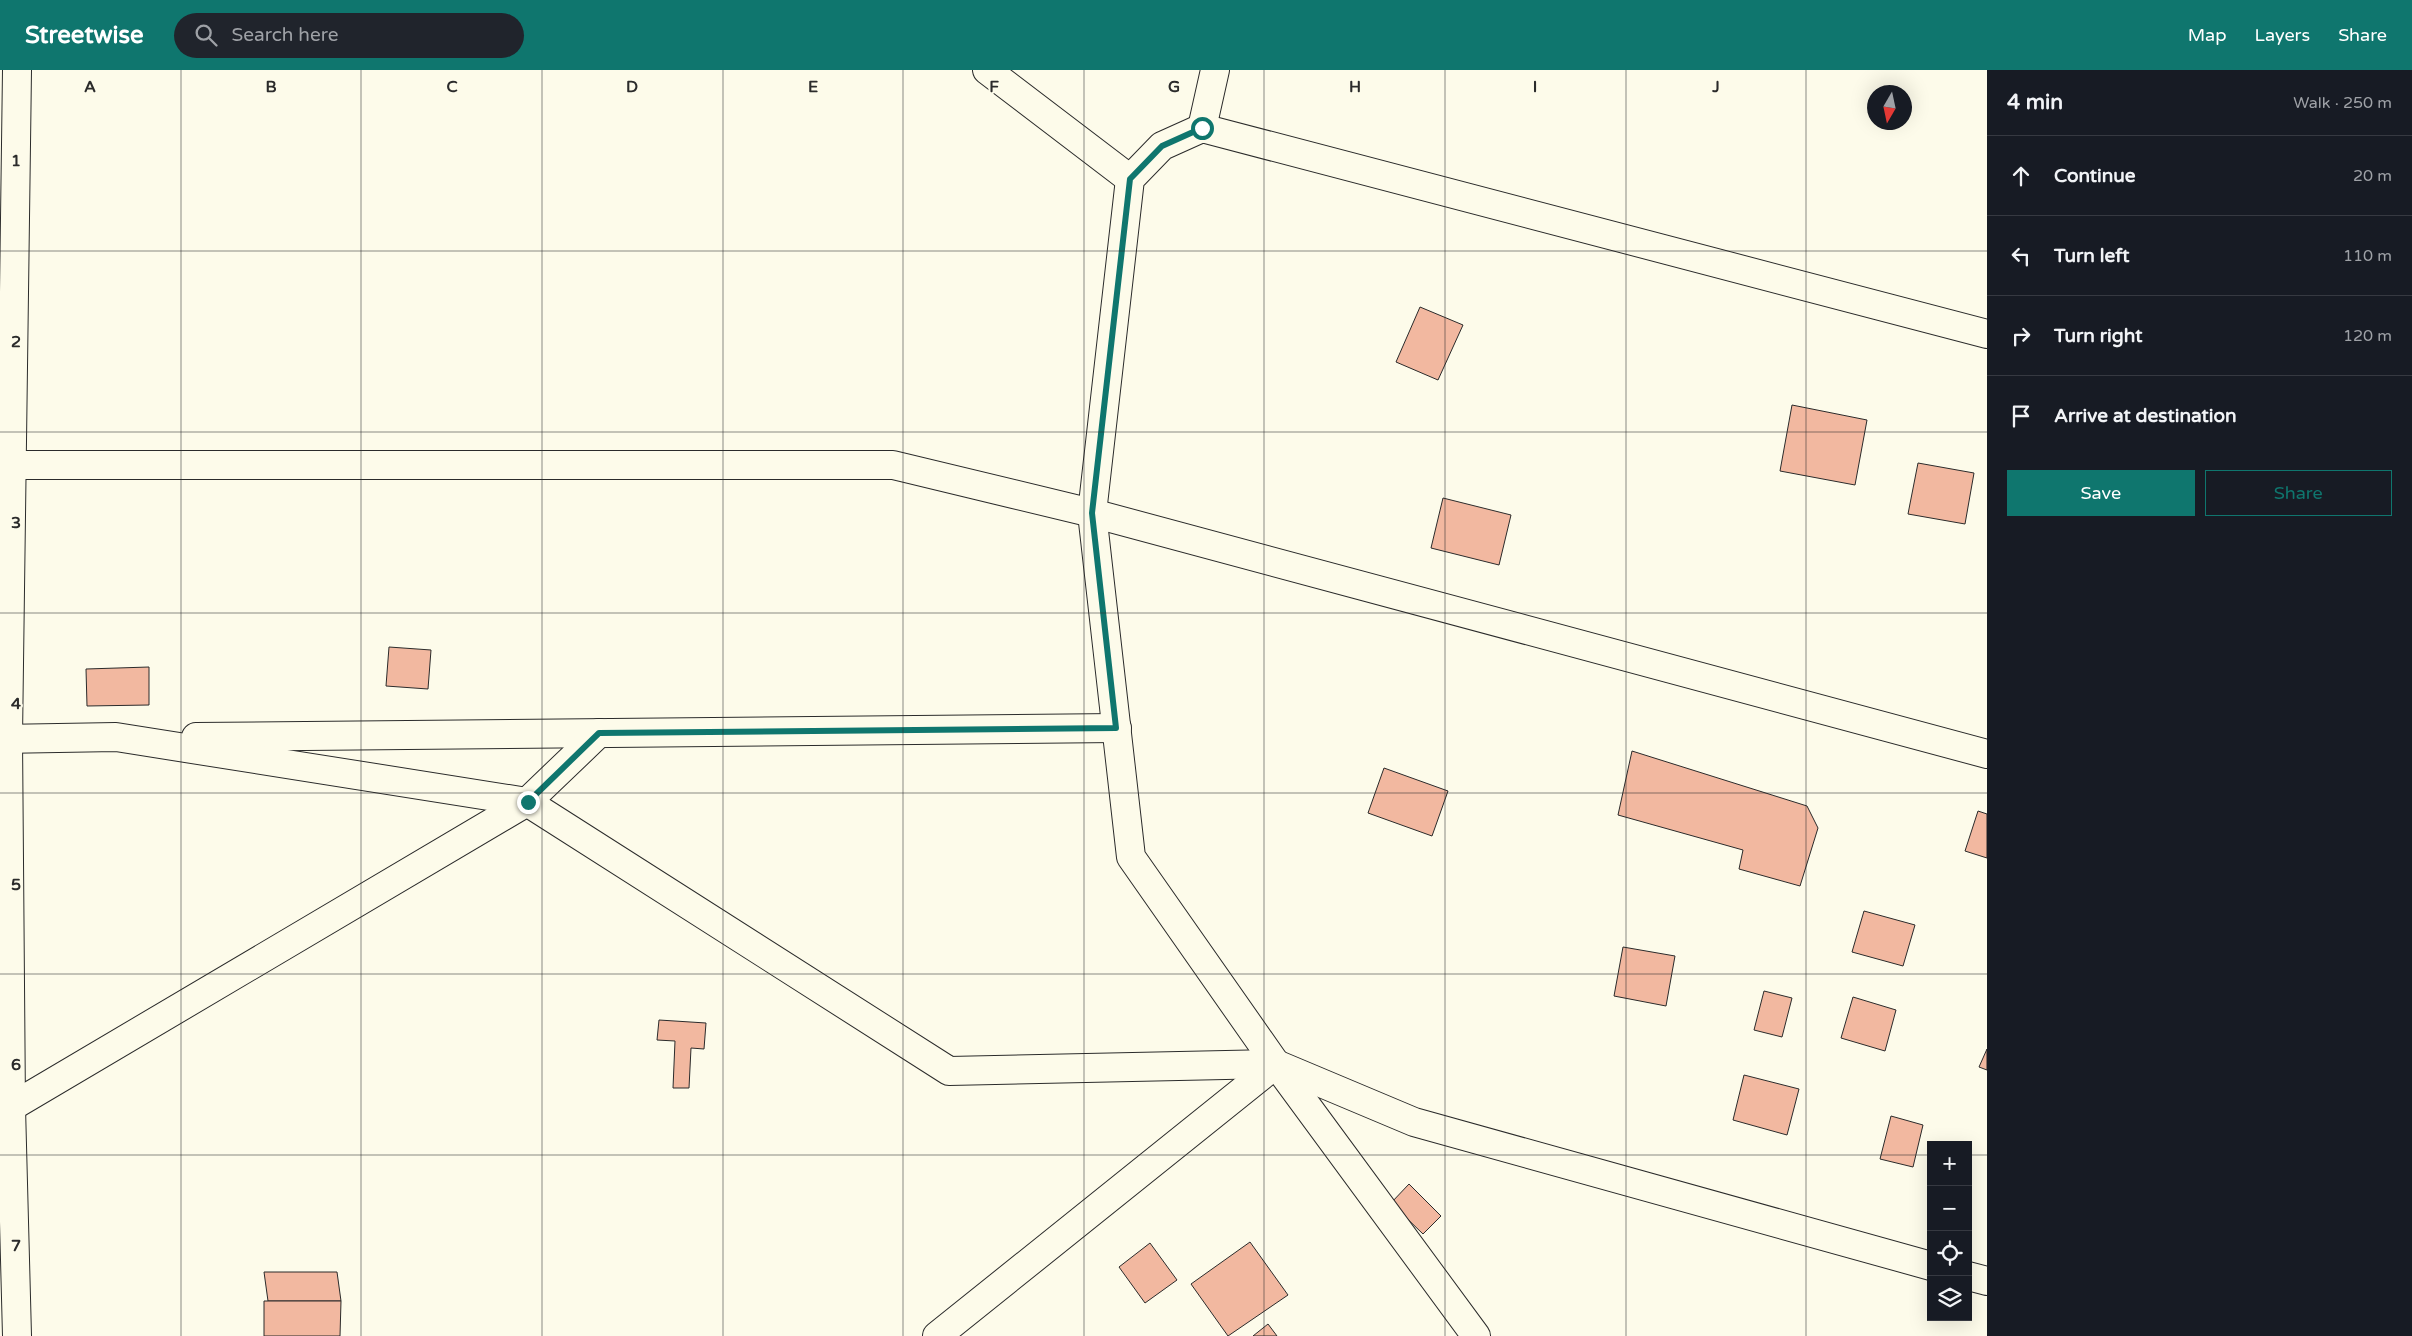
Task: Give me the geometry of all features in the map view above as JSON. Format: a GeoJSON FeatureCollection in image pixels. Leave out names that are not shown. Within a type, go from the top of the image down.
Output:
{"type":"FeatureCollection","features":[{"type":"Feature","properties":{"kind":"street"},"geometry":{"type":"LineString","coordinates":[[17,70],[6,463],[4,738],[6,1107],[17,1336]]}},
{"type":"Feature","properties":{"kind":"street"},"geometry":{"type":"LineString","coordinates":[[987,70],[1130,179]]}},
{"type":"Feature","properties":{"kind":"street"},"geometry":{"type":"LineString","coordinates":[[1202,128],[1215,70]]}},
{"type":"Feature","properties":{"kind":"street"},"geometry":{"type":"LineString","coordinates":[[1476,1336],[1276,1064],[1131,857],[1092,513],[1130,179],[1162,146],[1202,128],[1987,334]]}},
{"type":"Feature","properties":{"kind":"street"},"geometry":{"type":"LineString","coordinates":[[6,463],[893,465],[1092,513],[1987,754]]}},
{"type":"Feature","properties":{"kind":"street"},"geometry":{"type":"LineString","coordinates":[[4,738],[1116,728]]}},
{"type":"Feature","properties":{"kind":"street"},"geometry":{"type":"LineString","coordinates":[[6,1107],[528,802],[599,733]]}},
{"type":"Feature","properties":{"kind":"street"},"geometry":{"type":"LineString","coordinates":[[116,737],[528,802],[949,1071],[1276,1064],[1414,1122],[1927,1265]]}},
{"type":"Feature","properties":{"kind":"street"},"geometry":{"type":"LineString","coordinates":[[937,1336],[1276,1064]]}},
{"type":"Feature","properties":{"kind":"street"},"geometry":{"type":"LineString","coordinates":[[1972,1277],[1987,1281]]}},
{"type":"Feature","properties":{"kind":"building"},"geometry":{"type":"Polygon","coordinates":[[[1420,307],[1463,325],[1438,380],[1396,362],[1420,307]]]}},
{"type":"Feature","properties":{"kind":"building"},"geometry":{"type":"Polygon","coordinates":[[[1792,405],[1867,420],[1855,485],[1780,471],[1792,405]]]}},
{"type":"Feature","properties":{"kind":"building"},"geometry":{"type":"Polygon","coordinates":[[[1918,463],[1974,473],[1965,524],[1908,514],[1918,463]]]}},
{"type":"Feature","properties":{"kind":"building"},"geometry":{"type":"Polygon","coordinates":[[[1443,498],[1511,515],[1499,565],[1431,548],[1443,498]]]}},
{"type":"Feature","properties":{"kind":"building"},"geometry":{"type":"Polygon","coordinates":[[[389,647],[431,650],[428,689],[386,686],[389,647]]]}},
{"type":"Feature","properties":{"kind":"building"},"geometry":{"type":"Polygon","coordinates":[[[149,667],[149,705],[87,706],[86,669],[149,667]]]}},
{"type":"Feature","properties":{"kind":"building"},"geometry":{"type":"Polygon","coordinates":[[[1632,751],[1807,806],[1818,828],[1800,886],[1739,869],[1743,850],[1618,815],[1632,751]]]}},
{"type":"Feature","properties":{"kind":"building"},"geometry":{"type":"Polygon","coordinates":[[[1384,768],[1448,791],[1432,836],[1368,813],[1384,768]]]}},
{"type":"Feature","properties":{"kind":"building"},"geometry":{"type":"Polygon","coordinates":[[[1978,811],[1987,814],[1987,858],[1965,851],[1978,811]]]}},
{"type":"Feature","properties":{"kind":"building"},"geometry":{"type":"Polygon","coordinates":[[[1864,911],[1915,925],[1903,966],[1852,952],[1864,911]]]}},
{"type":"Feature","properties":{"kind":"building"},"geometry":{"type":"Polygon","coordinates":[[[1623,947],[1675,956],[1666,1006],[1614,996],[1623,947]]]}},
{"type":"Feature","properties":{"kind":"building"},"geometry":{"type":"Polygon","coordinates":[[[1764,991],[1792,998],[1782,1037],[1754,1030],[1764,991]]]}},
{"type":"Feature","properties":{"kind":"building"},"geometry":{"type":"Polygon","coordinates":[[[1853,997],[1896,1010],[1885,1051],[1841,1038],[1853,997]]]}},
{"type":"Feature","properties":{"kind":"building"},"geometry":{"type":"Polygon","coordinates":[[[659,1020],[706,1023],[704,1049],[691,1048],[689,1088],[673,1088],[675,1041],[657,1040],[659,1020]]]}},
{"type":"Feature","properties":{"kind":"building"},"geometry":{"type":"Polygon","coordinates":[[[1987,1049],[1987,1070],[1979,1067],[1987,1049]]]}},
{"type":"Feature","properties":{"kind":"building"},"geometry":{"type":"Polygon","coordinates":[[[1744,1075],[1799,1089],[1787,1135],[1733,1120],[1744,1075]]]}},
{"type":"Feature","properties":{"kind":"building"},"geometry":{"type":"Polygon","coordinates":[[[1891,1116],[1923,1125],[1913,1167],[1880,1159],[1891,1116]]]}},
{"type":"Feature","properties":{"kind":"building"},"geometry":{"type":"Polygon","coordinates":[[[1409,1184],[1441,1216],[1423,1234],[1391,1203],[1409,1184]]]}},
{"type":"Feature","properties":{"kind":"building"},"geometry":{"type":"Polygon","coordinates":[[[1250,1242],[1288,1295],[1228,1336],[1191,1284],[1250,1242]]]}},
{"type":"Feature","properties":{"kind":"building"},"geometry":{"type":"Polygon","coordinates":[[[1150,1243],[1177,1280],[1145,1303],[1119,1267],[1150,1243]]]}},
{"type":"Feature","properties":{"kind":"building"},"geometry":{"type":"Polygon","coordinates":[[[264,1272],[337,1272],[341,1301],[268,1301],[264,1272]]]}},
{"type":"Feature","properties":{"kind":"building"},"geometry":{"type":"Polygon","coordinates":[[[264,1301],[341,1301],[340,1336],[264,1336],[264,1301]]]}},
{"type":"Feature","properties":{"kind":"building"},"geometry":{"type":"Polygon","coordinates":[[[1268,1324],[1277,1336],[1253,1336],[1268,1324]]]}},
{"type":"Feature","properties":{"kind":"route"},"geometry":{"type":"LineString","coordinates":[[528,802],[599,733],[1116,728],[1092,513],[1130,179],[1162,146],[1202,128]]}}]}
